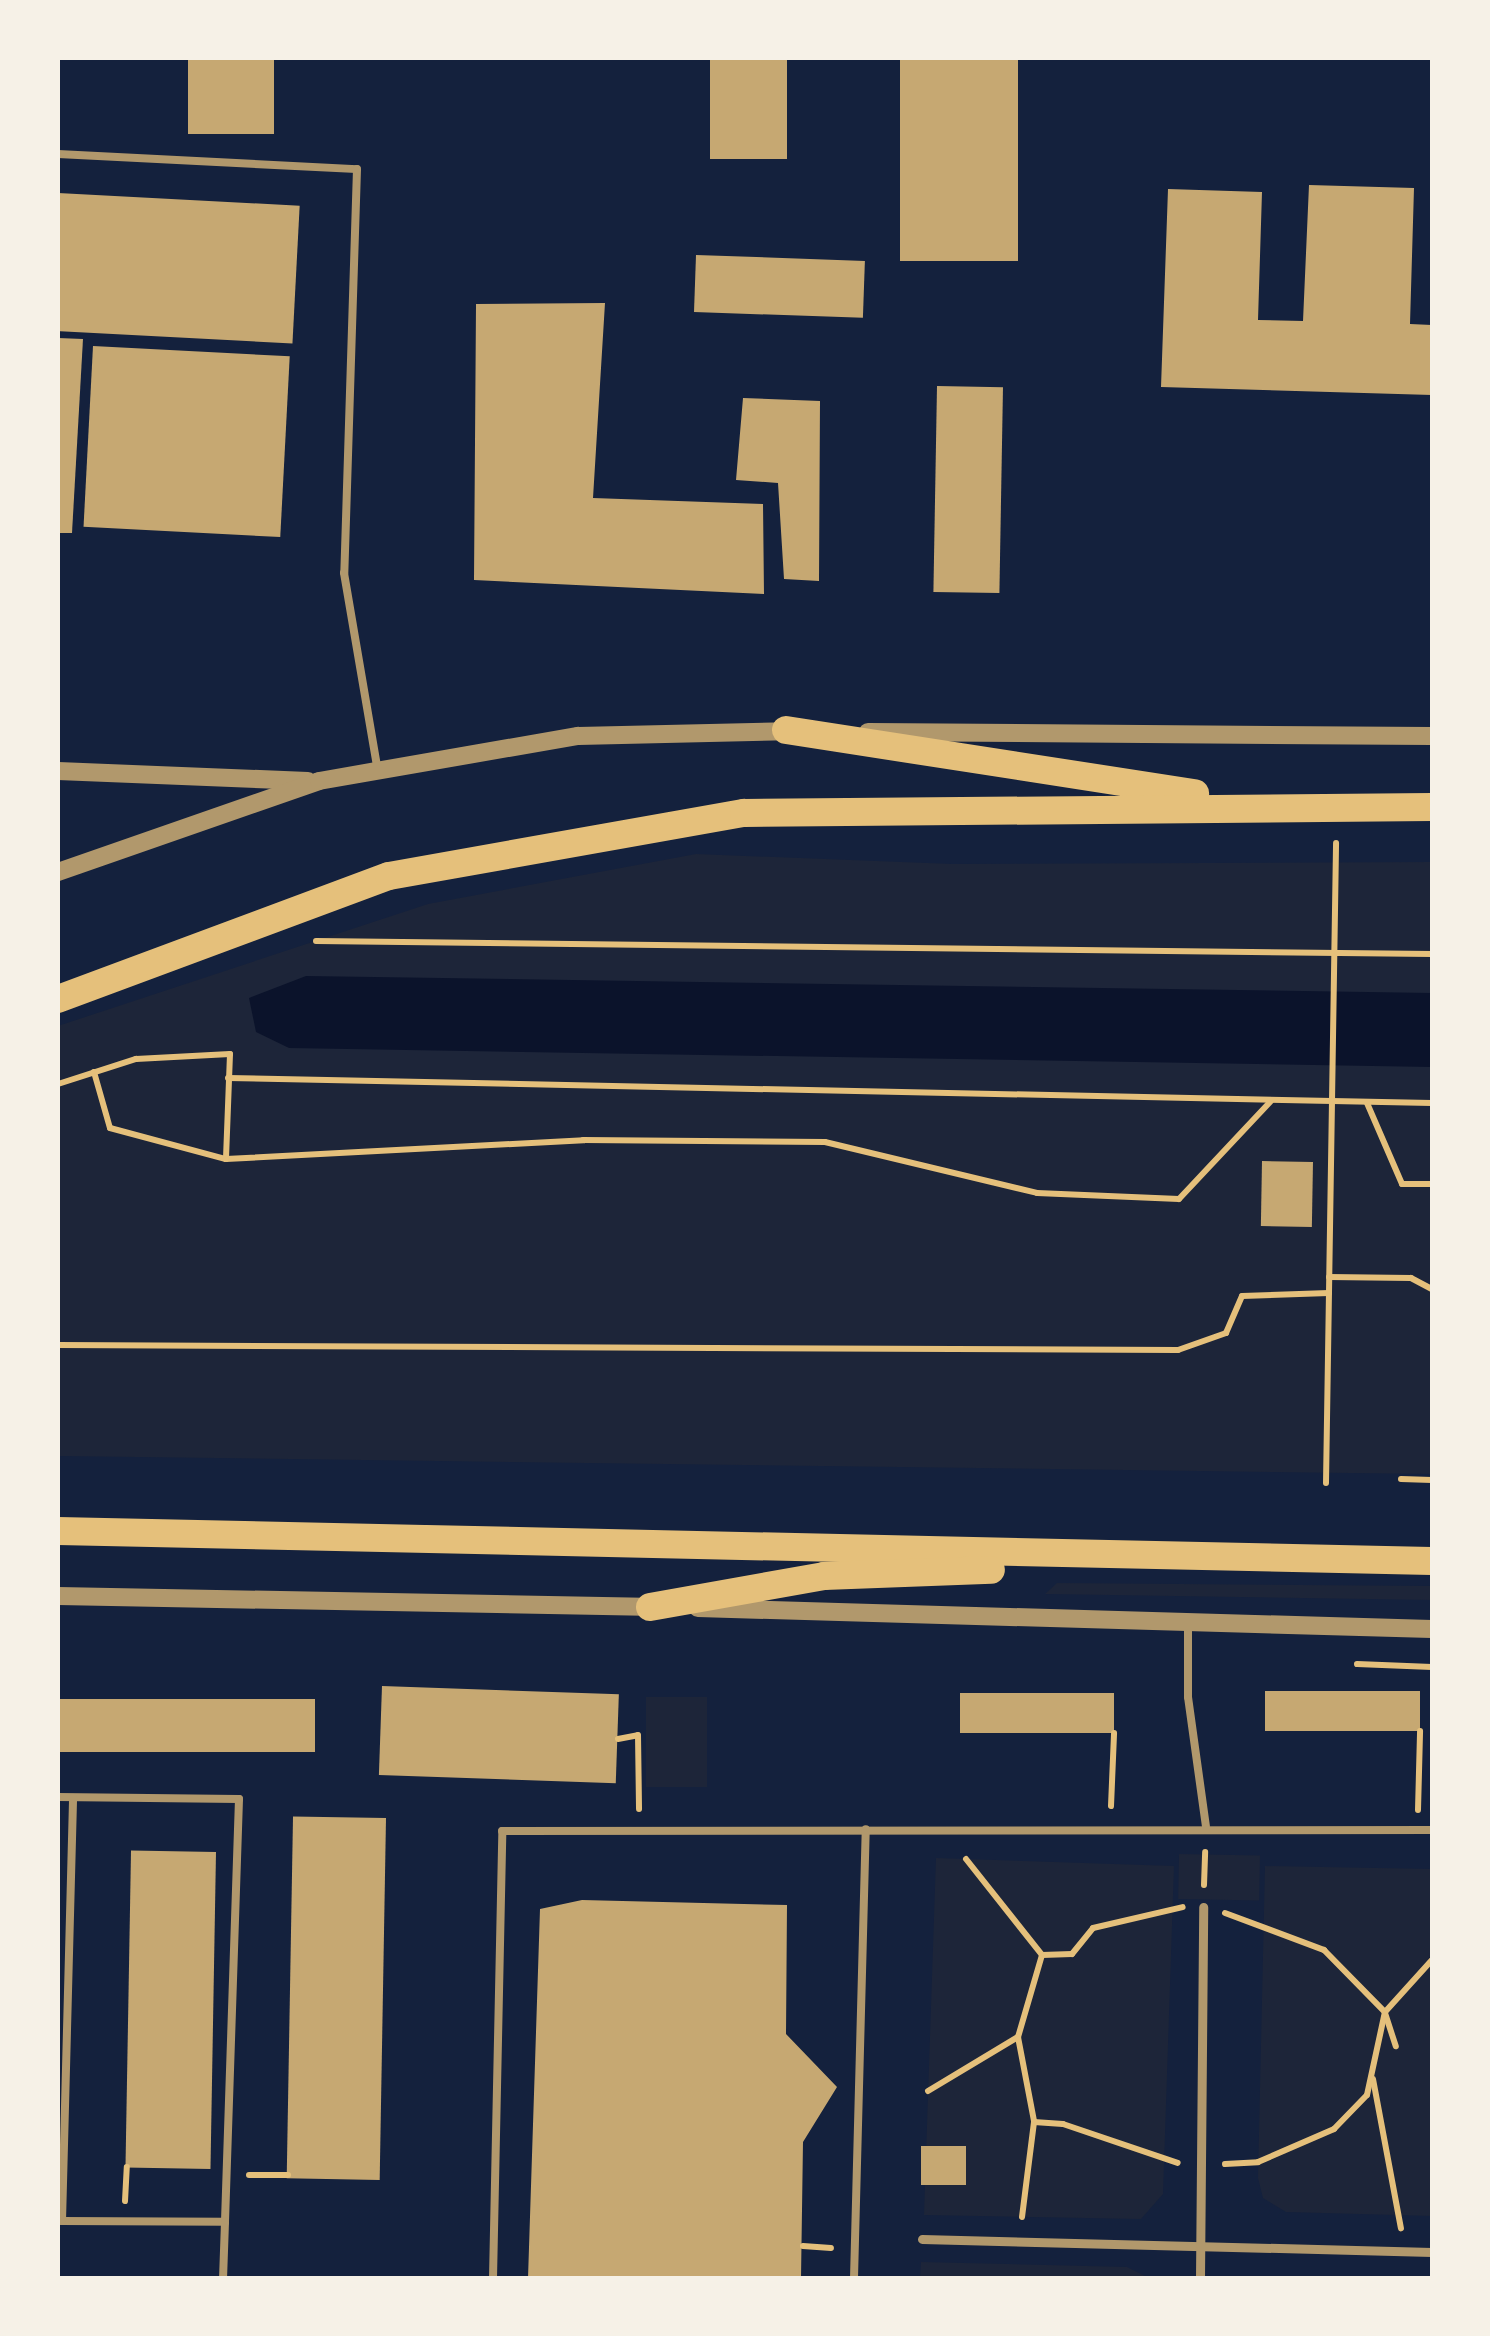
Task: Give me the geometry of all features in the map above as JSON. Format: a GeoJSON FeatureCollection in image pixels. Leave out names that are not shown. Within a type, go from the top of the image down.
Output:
{"type":"FeatureCollection","features":[{"type":"Feature","properties":{"kind":"highway"},"geometry":{"type":"LineString","coordinates":[[786,730],[1271,804]]}},
{"type":"Feature","properties":{"kind":"highway"},"geometry":{"type":"LineString","coordinates":[[58,999],[389,876],[744,813],[1271,804],[1432,807]]}},
{"type":"Feature","properties":{"kind":"highway"},"geometry":{"type":"LineString","coordinates":[[58,1531],[1432,1561]]}},
{"type":"Feature","properties":{"kind":"highway"},"geometry":{"type":"LineString","coordinates":[[650,1607],[824,1576],[1274,1560]]}},
{"type":"Feature","properties":{"kind":"street"},"geometry":{"type":"LineString","coordinates":[[58,872],[318,781],[578,736],[786,730],[1432,736]]}},
{"type":"Feature","properties":{"kind":"street"},"geometry":{"type":"LineString","coordinates":[[58,771],[318,781]]}},
{"type":"Feature","properties":{"kind":"street"},"geometry":{"type":"LineString","coordinates":[[58,1596],[650,1607],[1432,1630]]}},
{"type":"Feature","properties":{"kind":"street"},"geometry":{"type":"LineString","coordinates":[[1200,2278],[1203,1907]]}},
{"type":"Feature","properties":{"kind":"street"},"geometry":{"type":"LineString","coordinates":[[922,2239],[1432,2252]]}},
{"type":"Feature","properties":{"kind":"lane"},"geometry":{"type":"LineString","coordinates":[[58,154],[357,169],[344,573],[378,771]]}},
{"type":"Feature","properties":{"kind":"lane"},"geometry":{"type":"LineString","coordinates":[[1188,1625],[1188,1697],[1206,1826]]}},
{"type":"Feature","properties":{"kind":"lane"},"geometry":{"type":"LineString","coordinates":[[58,1797],[239,1799],[223,2278]]}},
{"type":"Feature","properties":{"kind":"lane"},"geometry":{"type":"LineString","coordinates":[[73,1798],[60,2221],[225,2222]]}},
{"type":"Feature","properties":{"kind":"lane"},"geometry":{"type":"LineString","coordinates":[[494,2278],[502,1831],[1206,1826],[1432,1830]]}},
{"type":"Feature","properties":{"kind":"lane"},"geometry":{"type":"LineString","coordinates":[[854,2278],[866,1829]]}},
{"type":"Feature","properties":{"kind":"path"},"geometry":{"type":"LineString","coordinates":[[1326,1483],[1336,844]]}},
{"type":"Feature","properties":{"kind":"path"},"geometry":{"type":"LineString","coordinates":[[304,941],[1432,954]]}},
{"type":"Feature","properties":{"kind":"path"},"geometry":{"type":"LineString","coordinates":[[58,1084],[136,1058],[202,1052],[230,1054],[226,1159]]}},
{"type":"Feature","properties":{"kind":"path"},"geometry":{"type":"LineString","coordinates":[[94,1072],[110,1128],[226,1159],[583,1140],[825,1142],[1037,1192],[1179,1199],[1271,1101]]}},
{"type":"Feature","properties":{"kind":"path"},"geometry":{"type":"LineString","coordinates":[[228,1078],[1432,1103]]}},
{"type":"Feature","properties":{"kind":"path"},"geometry":{"type":"LineString","coordinates":[[1366,1103],[1402,1184],[1432,1184]]}},
{"type":"Feature","properties":{"kind":"path"},"geometry":{"type":"LineString","coordinates":[[1330,1277],[1411,1278],[1432,1289]]}},
{"type":"Feature","properties":{"kind":"path"},"geometry":{"type":"LineString","coordinates":[[58,1345],[1178,1350],[1226,1333],[1242,1296],[1329,1293]]}},
{"type":"Feature","properties":{"kind":"path"},"geometry":{"type":"LineString","coordinates":[[1402,1480],[1432,1480]]}},
{"type":"Feature","properties":{"kind":"path"},"geometry":{"type":"LineString","coordinates":[[1357,1664],[1432,1667]]}},
{"type":"Feature","properties":{"kind":"path"},"geometry":{"type":"LineString","coordinates":[[1418,1830],[1420,1731]]}},
{"type":"Feature","properties":{"kind":"path"},"geometry":{"type":"LineString","coordinates":[[1110,1827],[1114,1733]]}},
{"type":"Feature","properties":{"kind":"path"},"geometry":{"type":"LineString","coordinates":[[618,1739],[638,1736],[640,1830]]}},
{"type":"Feature","properties":{"kind":"path"},"geometry":{"type":"LineString","coordinates":[[1206,1826],[1203,1907],[1264,1923],[1324,1950],[1385,2012],[1396,2046]]}},
{"type":"Feature","properties":{"kind":"path"},"geometry":{"type":"LineString","coordinates":[[966,1859],[1042,1955]]}},
{"type":"Feature","properties":{"kind":"path"},"geometry":{"type":"LineString","coordinates":[[1042,1955],[1072,1954],[1093,1928],[1172,1906]]}},
{"type":"Feature","properties":{"kind":"path"},"geometry":{"type":"LineString","coordinates":[[1022,2218],[1034,2122],[1018,2037],[1042,1955]]}},
{"type":"Feature","properties":{"kind":"path"},"geometry":{"type":"LineString","coordinates":[[1034,2122],[1063,2124],[1164,2162],[1202,2166],[1258,2162],[1334,2129],[1366,2095],[1385,2012],[1432,1960]]}},
{"type":"Feature","properties":{"kind":"path"},"geometry":{"type":"LineString","coordinates":[[928,2091],[1018,2037]]}},
{"type":"Feature","properties":{"kind":"path"},"geometry":{"type":"LineString","coordinates":[[1372,2072],[1402,2252]]}},
{"type":"Feature","properties":{"kind":"path"},"geometry":{"type":"LineString","coordinates":[[226,2174],[288,2175]]}},
{"type":"Feature","properties":{"kind":"shaded area"},"geometry":{"type":"Polygon","coordinates":[[[696,854],[952,864],[1432,862],[1432,1474],[58,1456],[58,1026],[428,904],[696,854]]]}},
{"type":"Feature","properties":{"kind":"shaded area"},"geometry":{"type":"Polygon","coordinates":[[[306,976],[1432,993],[1432,1067],[289,1048],[256,1032],[249,998],[306,976]]]}},
{"type":"Feature","properties":{"kind":"shaded area"},"geometry":{"type":"Polygon","coordinates":[[[1057,1583],[1432,1586],[1432,1600],[1045,1594],[1057,1583]]]}},
{"type":"Feature","properties":{"kind":"shaded area"},"geometry":{"type":"Polygon","coordinates":[[[646,1697],[707,1697],[707,1787],[646,1787],[646,1697]]]}},
{"type":"Feature","properties":{"kind":"shaded area"},"geometry":{"type":"Polygon","coordinates":[[[1179,1854],[1260,1855],[1259,1900],[1178,1899],[1179,1854]]]}},
{"type":"Feature","properties":{"kind":"shaded area"},"geometry":{"type":"Polygon","coordinates":[[[936,1858],[1174,1866],[1163,2194],[1141,2219],[924,2215],[936,1858]]]}},
{"type":"Feature","properties":{"kind":"shaded area"},"geometry":{"type":"Polygon","coordinates":[[[1265,1866],[1432,1869],[1432,2216],[1286,2212],[1263,2198],[1258,2178],[1265,1866]]]}},
{"type":"Feature","properties":{"kind":"shaded area"},"geometry":{"type":"Polygon","coordinates":[[[921,2262],[1127,2267],[1149,2278],[920,2278],[921,2262]]]}},
{"type":"Feature","properties":{"kind":"building"},"geometry":{"type":"Polygon","coordinates":[[[188,58],[274,58],[274,134],[188,134],[188,58]]]}},
{"type":"Feature","properties":{"kind":"building"},"geometry":{"type":"Polygon","coordinates":[[[710,58],[787,58],[787,159],[710,159],[710,58]]]}},
{"type":"Feature","properties":{"kind":"building"},"geometry":{"type":"Polygon","coordinates":[[[900,58],[1018,58],[1018,261],[900,261],[900,58]]]}},
{"type":"Feature","properties":{"kind":"building"},"geometry":{"type":"Polygon","coordinates":[[[1309,185],[1414,188],[1410,324],[1432,325],[1432,395],[1161,387],[1168,189],[1262,192],[1258,320],[1303,321],[1309,185]]]}},
{"type":"Feature","properties":{"kind":"building"},"geometry":{"type":"Polygon","coordinates":[[[58,193],[300,206],[292,343],[58,331],[58,193]]]}},
{"type":"Feature","properties":{"kind":"building"},"geometry":{"type":"Polygon","coordinates":[[[696,255],[865,261],[863,318],[694,312],[696,255]]]}},
{"type":"Feature","properties":{"kind":"building"},"geometry":{"type":"Polygon","coordinates":[[[605,303],[593,498],[763,504],[764,594],[474,580],[476,304],[605,303]]]}},
{"type":"Feature","properties":{"kind":"building"},"geometry":{"type":"Polygon","coordinates":[[[58,338],[83,339],[72,533],[58,533],[58,338]]]}},
{"type":"Feature","properties":{"kind":"building"},"geometry":{"type":"Polygon","coordinates":[[[93,346],[290,356],[280,537],[84,527],[93,346]]]}},
{"type":"Feature","properties":{"kind":"building"},"geometry":{"type":"Polygon","coordinates":[[[937,386],[1003,387],[999,593],[933,592],[937,386]]]}},
{"type":"Feature","properties":{"kind":"building"},"geometry":{"type":"Polygon","coordinates":[[[743,398],[820,401],[819,581],[784,579],[778,483],[736,480],[743,398]]]}},
{"type":"Feature","properties":{"kind":"building"},"geometry":{"type":"Polygon","coordinates":[[[1262,1161],[1313,1162],[1312,1227],[1261,1226],[1262,1161]]]}},
{"type":"Feature","properties":{"kind":"building"},"geometry":{"type":"Polygon","coordinates":[[[382,1686],[619,1694],[616,1783],[379,1775],[382,1686]]]}},
{"type":"Feature","properties":{"kind":"building"},"geometry":{"type":"Polygon","coordinates":[[[1265,1691],[1420,1691],[1420,1731],[1265,1731],[1265,1691]]]}},
{"type":"Feature","properties":{"kind":"building"},"geometry":{"type":"Polygon","coordinates":[[[960,1693],[1114,1693],[1114,1733],[960,1733],[960,1693]]]}},
{"type":"Feature","properties":{"kind":"building"},"geometry":{"type":"Polygon","coordinates":[[[58,1699],[315,1699],[315,1752],[58,1752],[58,1699]]]}},
{"type":"Feature","properties":{"kind":"building"},"geometry":{"type":"Polygon","coordinates":[[[293,1816],[386,1818],[380,2180],[287,2178],[293,1816]]]}},
{"type":"Feature","properties":{"kind":"building"},"geometry":{"type":"Polygon","coordinates":[[[131,1851],[216,1852],[210,2169],[125,2167],[131,1851]]]}},
{"type":"Feature","properties":{"kind":"building"},"geometry":{"type":"Polygon","coordinates":[[[582,1900],[787,1905],[786,2034],[837,2087],[803,2142],[801,2278],[528,2278],[540,1909],[582,1900]]]}},
{"type":"Feature","properties":{"kind":"building"},"geometry":{"type":"Polygon","coordinates":[[[921,2146],[966,2146],[966,2185],[921,2185],[921,2146]]]}}]}
